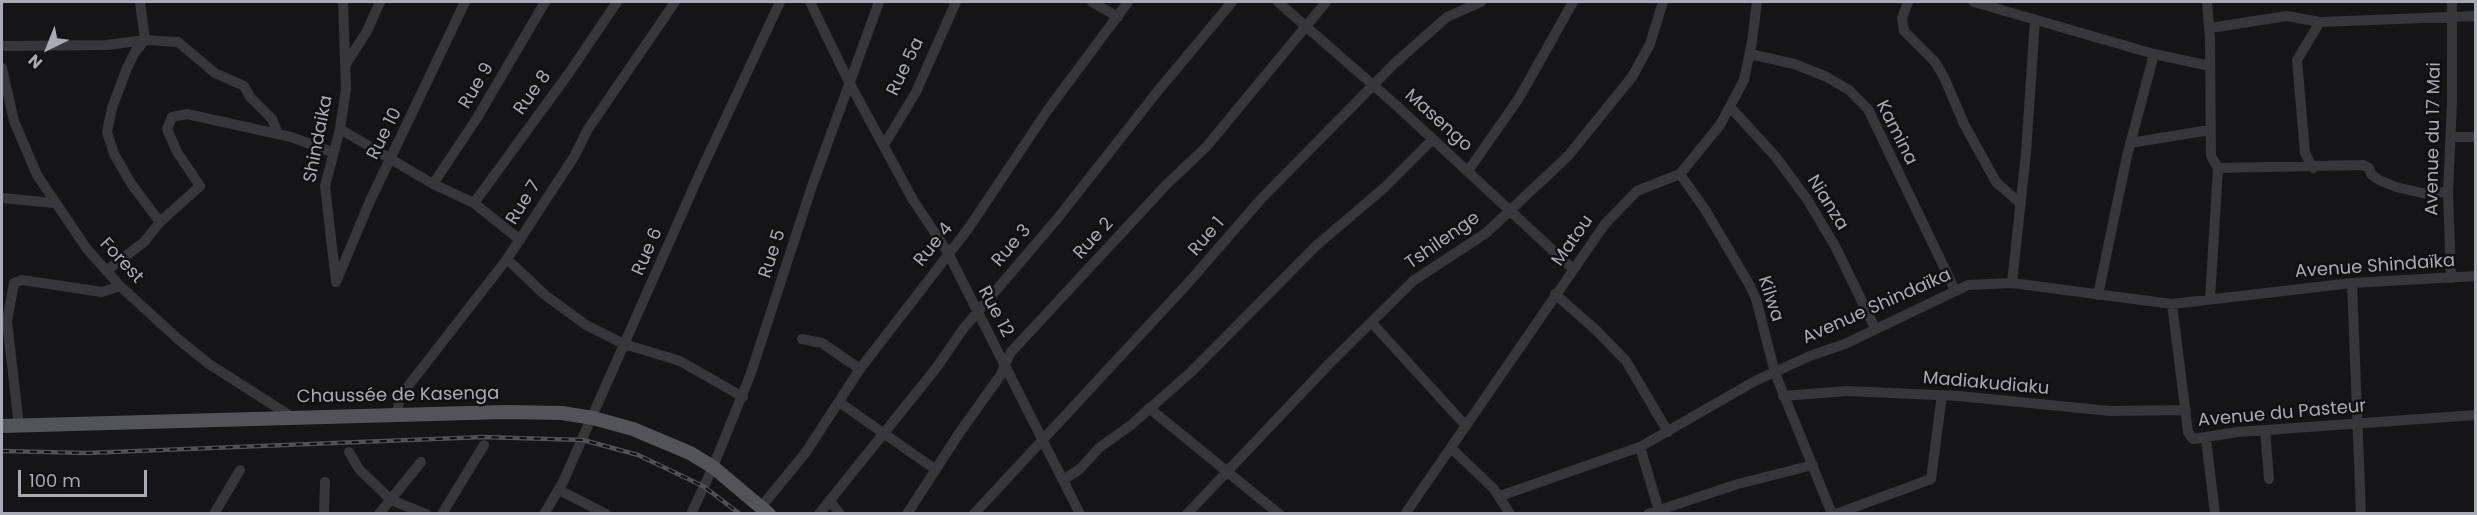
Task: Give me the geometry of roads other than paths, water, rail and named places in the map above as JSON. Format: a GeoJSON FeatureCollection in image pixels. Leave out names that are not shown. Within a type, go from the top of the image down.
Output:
{"type":"FeatureCollection","features":[{"type":"Feature","properties":{"kind":"main road","name":"Chaussée de Kasenga"},"geometry":{"type":"LineString","coordinates":[[2,426],[541,412],[593,418],[662,440],[714,467],[765,510]]}},
{"type":"Feature","properties":{"kind":"street"},"geometry":{"type":"LineString","coordinates":[[140,2],[145,40],[135,52],[127,68],[106,132],[114,154],[132,185],[160,222]]}},
{"type":"Feature","properties":{"kind":"street","name":"Shindaika"},"geometry":{"type":"LineString","coordinates":[[336,282],[325,186],[332,152],[340,129],[346,64],[343,2]]}},
{"type":"Feature","properties":{"kind":"street"},"geometry":{"type":"LineString","coordinates":[[346,64],[359,45],[380,2]]}},
{"type":"Feature","properties":{"kind":"street","name":"Rue 10"},"geometry":{"type":"LineString","coordinates":[[336,282],[390,160],[465,2]]}},
{"type":"Feature","properties":{"kind":"street","name":"Rue 9"},"geometry":{"type":"LineString","coordinates":[[433,184],[477,118],[545,2]]}},
{"type":"Feature","properties":{"kind":"street","name":"Rue 8"},"geometry":{"type":"LineString","coordinates":[[474,203],[569,73],[617,2]]}},
{"type":"Feature","properties":{"kind":"street","name":"Rue 7"},"geometry":{"type":"LineString","coordinates":[[397,416],[399,401],[405,390],[507,259],[588,129],[675,2]]}},
{"type":"Feature","properties":{"kind":"street","name":"Rue 6"},"geometry":{"type":"LineString","coordinates":[[544,513],[559,490],[593,418],[624,344],[780,2]]}},
{"type":"Feature","properties":{"kind":"street","name":"Rue 12"},"geometry":{"type":"LineString","coordinates":[[810,2],[850,84],[926,222],[947,253],[1080,513]]}},
{"type":"Feature","properties":{"kind":"street","name":"Rue 5"},"geometry":{"type":"LineString","coordinates":[[691,513],[714,467],[743,397],[812,186],[879,2]]}},
{"type":"Feature","properties":{"kind":"street","name":"Rue 5a"},"geometry":{"type":"LineString","coordinates":[[884,145],[916,92],[956,2]]}},
{"type":"Feature","properties":{"kind":"street"},"geometry":{"type":"LineString","coordinates":[[1092,2],[1118,17]]}},
{"type":"Feature","properties":{"kind":"street","name":"Rue 4"},"geometry":{"type":"LineString","coordinates":[[765,510],[840,402],[860,369],[947,253],[968,229],[1047,111],[1128,2]]}},
{"type":"Feature","properties":{"kind":"street","name":"Rue 3"},"geometry":{"type":"LineString","coordinates":[[819,513],[977,312],[1057,219],[1157,92],[1232,2]]}},
{"type":"Feature","properties":{"kind":"street","name":"Masengo"},"geometry":{"type":"LineString","coordinates":[[1278,2],[1468,171],[1573,269]]}},
{"type":"Feature","properties":{"kind":"street","name":"Rue 2"},"geometry":{"type":"LineString","coordinates":[[907,513],[1005,365],[1011,352],[1102,253],[1207,146],[1326,2]]}},
{"type":"Feature","properties":{"kind":"street","name":"Rue 1"},"geometry":{"type":"LineString","coordinates":[[974,513],[1181,291],[1261,200],[1414,44],[1455,11],[1481,2]]}},
{"type":"Feature","properties":{"kind":"street"},"geometry":{"type":"LineString","coordinates":[[1468,171],[1519,98],[1573,2]]}},
{"type":"Feature","properties":{"kind":"street","name":"Tshilenge"},"geometry":{"type":"LineString","coordinates":[[1188,513],[1372,323],[1425,272],[1462,250],[1511,212],[1568,156],[1632,77],[1650,44],[1664,2]]}},
{"type":"Feature","properties":{"kind":"street"},"geometry":{"type":"LineString","coordinates":[[1680,174],[1731,108],[1744,81],[1750,54],[1756,2]]}},
{"type":"Feature","properties":{"kind":"street"},"geometry":{"type":"LineString","coordinates":[[1908,2],[1902,18],[1904,31],[1935,62],[1964,124],[1996,182],[2003,192],[2021,204]]}},
{"type":"Feature","properties":{"kind":"street"},"geometry":{"type":"LineString","coordinates":[[1974,2],[1991,4],[2035,20],[2154,54],[2210,66]]}},
{"type":"Feature","properties":{"kind":"street"},"geometry":{"type":"LineString","coordinates":[[2207,2],[2210,28],[2212,161],[2218,168],[2210,299]]}},
{"type":"Feature","properties":{"kind":"street","name":"Avenue du 17 Mai"},"geometry":{"type":"LineString","coordinates":[[2451,278],[2448,192],[2451,137],[2452,2]]}},
{"type":"Feature","properties":{"kind":"street"},"geometry":{"type":"LineString","coordinates":[[2210,28],[2262,22],[2287,16],[2320,22],[2392,21],[2475,15]]}},
{"type":"Feature","properties":{"kind":"street"},"geometry":{"type":"LineString","coordinates":[[2012,283],[2021,204],[2035,20]]}},
{"type":"Feature","properties":{"kind":"street"},"geometry":{"type":"LineString","coordinates":[[2313,168],[2305,153],[2297,60],[2298,54],[2320,22]]}},
{"type":"Feature","properties":{"kind":"street"},"geometry":{"type":"LineString","coordinates":[[2,46],[107,45],[145,40],[178,42],[214,73],[244,86],[250,97],[272,119],[278,134]]}},
{"type":"Feature","properties":{"kind":"street","name":"Kamina"},"geometry":{"type":"LineString","coordinates":[[1750,54],[1794,64],[1825,76],[1849,90],[1868,109],[1955,290]]}},
{"type":"Feature","properties":{"kind":"street"},"geometry":{"type":"LineString","coordinates":[[2098,295],[2130,143],[2154,54]]}},
{"type":"Feature","properties":{"kind":"street","name":"Forest"},"geometry":{"type":"LineString","coordinates":[[2,68],[14,121],[26,152],[54,202],[106,271],[209,364],[292,417]]}},
{"type":"Feature","properties":{"kind":"street","name":"Nianza"},"geometry":{"type":"LineString","coordinates":[[1731,108],[1775,156],[1807,199],[1835,246],[1875,328]]}},
{"type":"Feature","properties":{"kind":"street"},"geometry":{"type":"LineString","coordinates":[[106,271],[144,242],[160,222],[200,186],[177,152],[167,129],[172,117],[187,114],[278,134],[332,152]]}},
{"type":"Feature","properties":{"kind":"street"},"geometry":{"type":"LineString","coordinates":[[340,129],[433,184],[474,203],[520,240]]}},
{"type":"Feature","properties":{"kind":"street"},"geometry":{"type":"LineString","coordinates":[[2130,143],[2210,130]]}},
{"type":"Feature","properties":{"kind":"street"},"geometry":{"type":"LineString","coordinates":[[2451,137],[2475,137]]}},
{"type":"Feature","properties":{"kind":"street"},"geometry":{"type":"LineString","coordinates":[[1063,480],[1080,469],[1106,442],[1149,408],[1229,335],[1317,245],[1384,188],[1432,139]]}},
{"type":"Feature","properties":{"kind":"street"},"geometry":{"type":"LineString","coordinates":[[2218,168],[2313,168],[2363,165],[2369,168],[2371,174],[2379,180],[2396,187],[2422,193],[2448,192]]}},
{"type":"Feature","properties":{"kind":"street","name":"Matou"},"geometry":{"type":"LineString","coordinates":[[1405,513],[1605,224],[1629,197],[1646,187],[1680,174]]}},
{"type":"Feature","properties":{"kind":"street","name":"Kilwa"},"geometry":{"type":"LineString","coordinates":[[1680,174],[1719,231],[1756,299],[1783,396],[1834,513]]}},
{"type":"Feature","properties":{"kind":"street"},"geometry":{"type":"LineString","coordinates":[[2,198],[54,202]]}},
{"type":"Feature","properties":{"kind":"street"},"geometry":{"type":"LineString","coordinates":[[507,259],[571,316],[624,344],[680,361],[743,397]]}},
{"type":"Feature","properties":{"kind":"street","name":"Avenue Shindaïka"},"geometry":{"type":"LineString","coordinates":[[1500,496],[1640,447],[1734,391],[1975,283],[2012,283],[2172,304],[2352,283],[2475,276]]}},
{"type":"Feature","properties":{"kind":"street"},"geometry":{"type":"LineString","coordinates":[[19,426],[7,321],[14,283],[22,280],[102,292],[120,286]]}},
{"type":"Feature","properties":{"kind":"street"},"geometry":{"type":"LineString","coordinates":[[2352,283],[2361,513]]}},
{"type":"Feature","properties":{"kind":"street"},"geometry":{"type":"LineString","coordinates":[[1555,294],[1597,330],[1626,361],[1668,432]]}},
{"type":"Feature","properties":{"kind":"street","name":"Avenue du Pasteur"},"geometry":{"type":"LineString","coordinates":[[2172,304],[2191,438],[2206,439],[2265,430],[2475,415]]}},
{"type":"Feature","properties":{"kind":"street"},"geometry":{"type":"LineString","coordinates":[[1372,323],[1466,426]]}},
{"type":"Feature","properties":{"kind":"street"},"geometry":{"type":"LineString","coordinates":[[802,339],[822,343],[860,369]]}},
{"type":"Feature","properties":{"kind":"street","name":"Madiakudiaku"},"geometry":{"type":"LineString","coordinates":[[1783,396],[1846,391],[1942,395],[2110,411],[2186,410]]}},
{"type":"Feature","properties":{"kind":"street"},"geometry":{"type":"LineString","coordinates":[[1834,513],[1931,478],[1942,395]]}},
{"type":"Feature","properties":{"kind":"street"},"geometry":{"type":"LineString","coordinates":[[840,402],[936,470]]}},
{"type":"Feature","properties":{"kind":"street"},"geometry":{"type":"LineString","coordinates":[[1149,408],[1279,513]]}},
{"type":"Feature","properties":{"kind":"street"},"geometry":{"type":"LineString","coordinates":[[2265,430],[2268,478]]}},
{"type":"Feature","properties":{"kind":"street"},"geometry":{"type":"LineString","coordinates":[[2206,439],[2216,513]]}},
{"type":"Feature","properties":{"kind":"street"},"geometry":{"type":"LineString","coordinates":[[442,513],[484,445]]}},
{"type":"Feature","properties":{"kind":"street"},"geometry":{"type":"LineString","coordinates":[[1640,447],[1655,512],[1738,484],[1813,465]]}},
{"type":"Feature","properties":{"kind":"street"},"geometry":{"type":"LineString","coordinates":[[1451,448],[1500,496],[1510,513]]}},
{"type":"Feature","properties":{"kind":"street"},"geometry":{"type":"LineString","coordinates":[[349,452],[359,469],[391,500],[426,513]]}},
{"type":"Feature","properties":{"kind":"street"},"geometry":{"type":"LineString","coordinates":[[379,513],[421,462]]}},
{"type":"Feature","properties":{"kind":"street"},"geometry":{"type":"LineString","coordinates":[[214,513],[240,470]]}},
{"type":"Feature","properties":{"kind":"street"},"geometry":{"type":"LineString","coordinates":[[324,513],[325,482]]}},
{"type":"Feature","properties":{"kind":"street"},"geometry":{"type":"LineString","coordinates":[[559,490],[606,513]]}},
{"type":"Feature","properties":{"kind":"street"},"geometry":{"type":"LineString","coordinates":[[830,501],[840,513]]}},
{"type":"Feature","properties":{"kind":"railway"},"geometry":{"type":"LineString","coordinates":[[2,451],[87,453],[483,437],[583,440],[638,455],[703,486],[740,514]]}}]}
